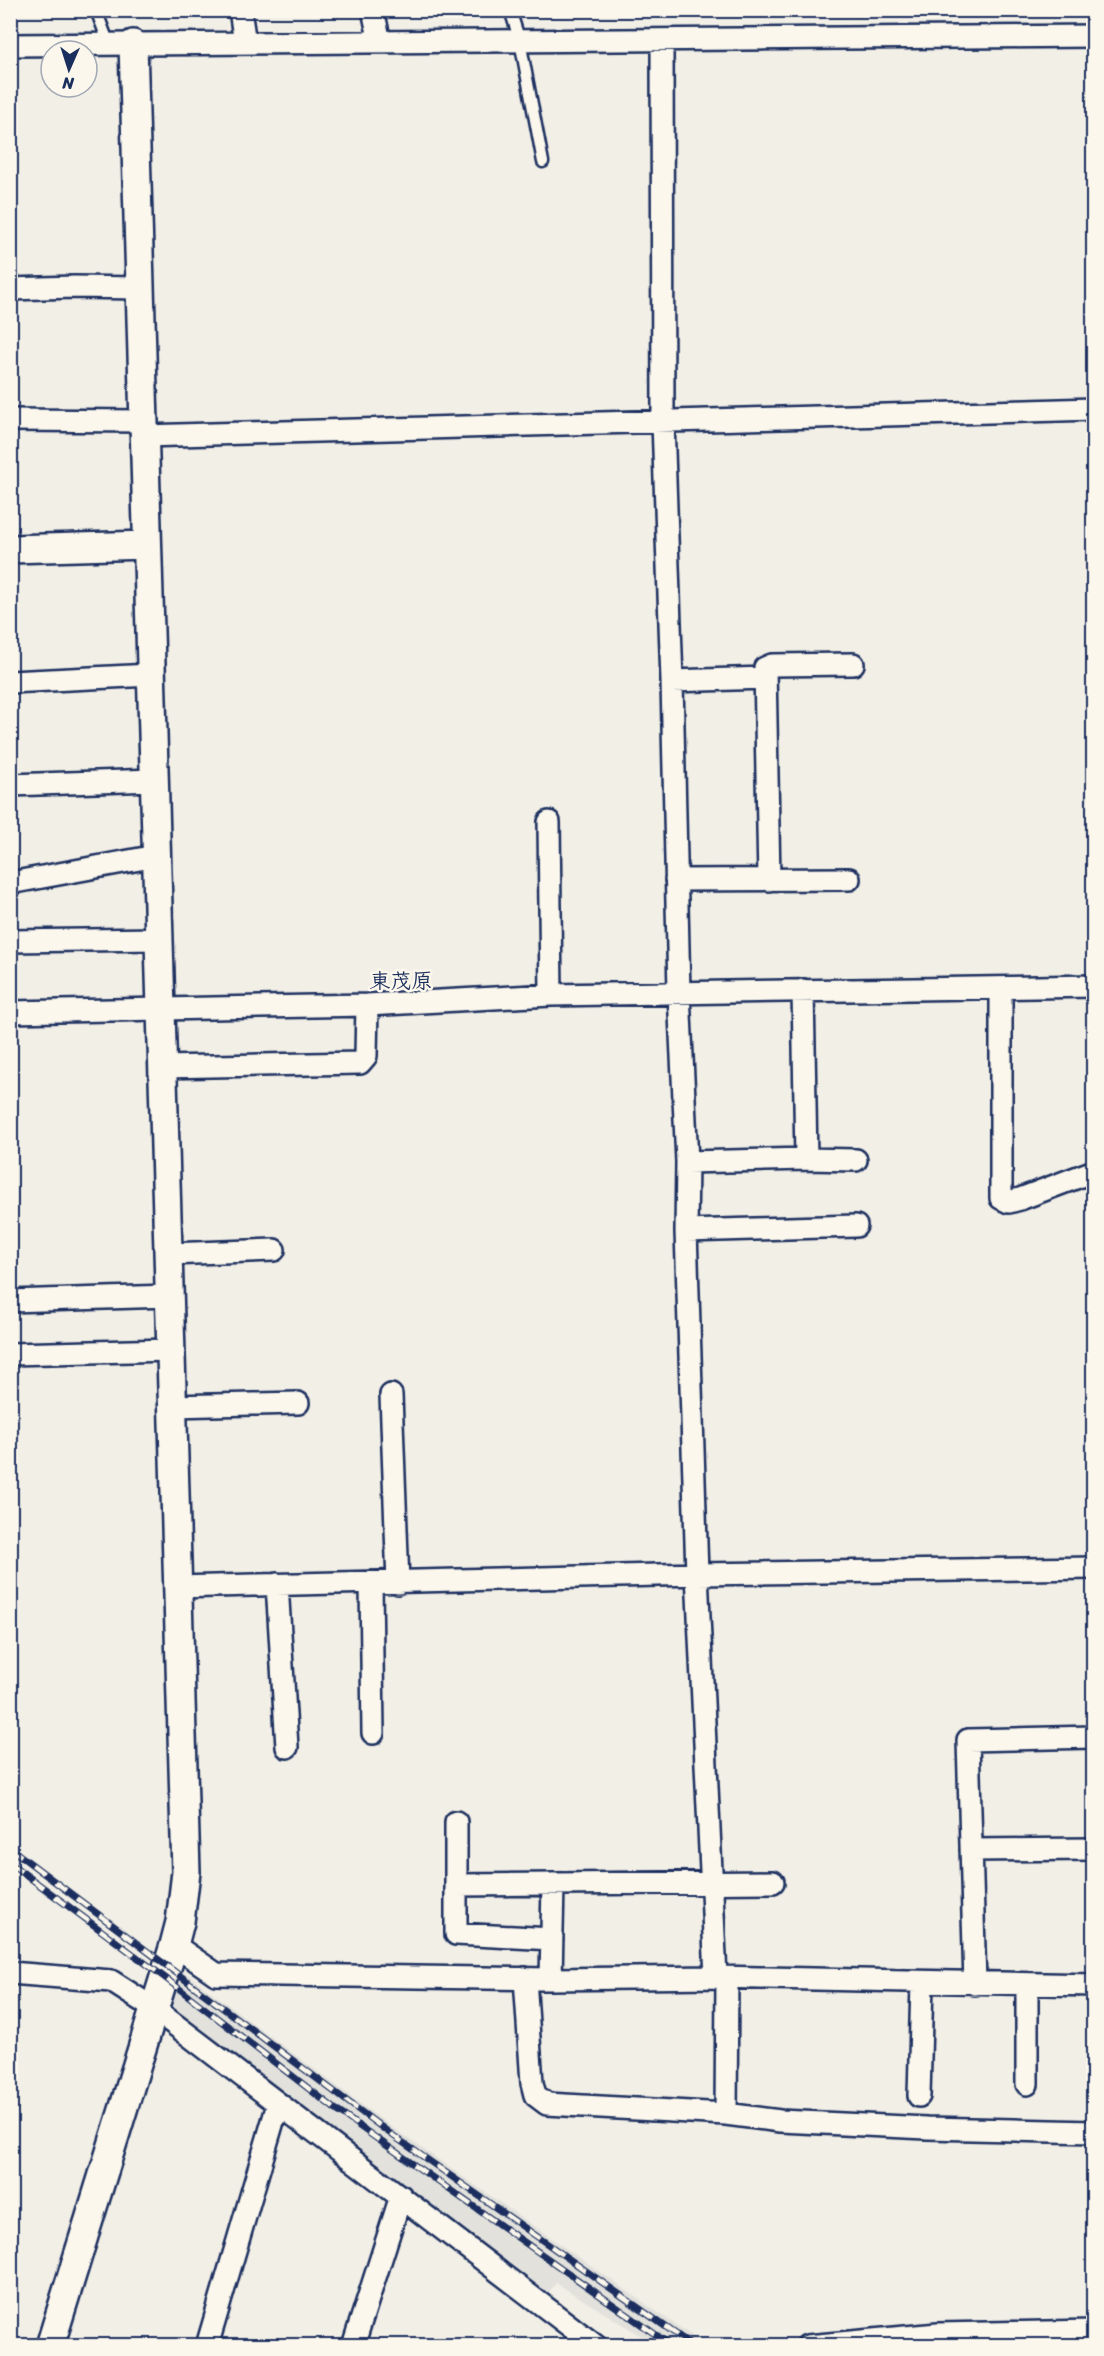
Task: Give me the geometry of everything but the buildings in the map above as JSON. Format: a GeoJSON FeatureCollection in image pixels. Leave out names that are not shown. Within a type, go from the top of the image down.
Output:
{"type":"FeatureCollection","features":[{"type":"Feature","properties":{"kind":"street"},"geometry":{"type":"LineString","coordinates":[[240,10],[246,43]]}},
{"type":"Feature","properties":{"kind":"street"},"geometry":{"type":"LineString","coordinates":[[373,10],[380,42]]}},
{"type":"Feature","properties":{"kind":"street"},"geometry":{"type":"LineString","coordinates":[[10,45],[1094,36]]}},
{"type":"Feature","properties":{"kind":"street"},"geometry":{"type":"LineString","coordinates":[[662,40],[663,422],[679,993],[687,1162],[686,1231],[710,1882],[721,1978],[726,2114]]}},
{"type":"Feature","properties":{"kind":"street"},"geometry":{"type":"LineString","coordinates":[[50,2346],[174,1945],[180,1922],[186,1872],[140,288],[121,44]]}},
{"type":"Feature","properties":{"kind":"street"},"geometry":{"type":"LineString","coordinates":[[10,289],[140,288]]}},
{"type":"Feature","properties":{"kind":"street"},"geometry":{"type":"LineString","coordinates":[[10,420],[144,428],[663,422],[1094,409]]}},
{"type":"Feature","properties":{"kind":"street"},"geometry":{"type":"LineString","coordinates":[[10,549],[147,545]]}},
{"type":"Feature","properties":{"kind":"street"},"geometry":{"type":"LineString","coordinates":[[769,880],[765,668],[772,665],[853,664]]}},
{"type":"Feature","properties":{"kind":"street"},"geometry":{"type":"LineString","coordinates":[[10,682],[151,675]]}},
{"type":"Feature","properties":{"kind":"street"},"geometry":{"type":"LineString","coordinates":[[672,681],[765,678]]}},
{"type":"Feature","properties":{"kind":"street"},"geometry":{"type":"LineString","coordinates":[[10,785],[154,780]]}},
{"type":"Feature","properties":{"kind":"street"},"geometry":{"type":"LineString","coordinates":[[549,822],[550,995]]}},
{"type":"Feature","properties":{"kind":"street"},"geometry":{"type":"LineString","coordinates":[[10,883],[156,856]]}},
{"type":"Feature","properties":{"kind":"street"},"geometry":{"type":"LineString","coordinates":[[676,880],[849,879]]}},
{"type":"Feature","properties":{"kind":"street"},"geometry":{"type":"LineString","coordinates":[[10,941],[159,939]]}},
{"type":"Feature","properties":{"kind":"street"},"geometry":{"type":"LineString","coordinates":[[10,1012],[367,1005],[550,995],[1094,986]]}},
{"type":"Feature","properties":{"kind":"street"},"geometry":{"type":"LineString","coordinates":[[1001,988],[1001,1198],[1009,1202],[1020,1199],[1094,1171]]}},
{"type":"Feature","properties":{"kind":"street"},"geometry":{"type":"LineString","coordinates":[[803,990],[806,1159]]}},
{"type":"Feature","properties":{"kind":"street"},"geometry":{"type":"LineString","coordinates":[[162,1066],[360,1063],[366,1056],[367,1005]]}},
{"type":"Feature","properties":{"kind":"street"},"geometry":{"type":"LineString","coordinates":[[687,1162],[856,1160]]}},
{"type":"Feature","properties":{"kind":"street"},"geometry":{"type":"LineString","coordinates":[[686,1231],[856,1226]]}},
{"type":"Feature","properties":{"kind":"street"},"geometry":{"type":"LineString","coordinates":[[168,1254],[274,1250]]}},
{"type":"Feature","properties":{"kind":"street"},"geometry":{"type":"LineString","coordinates":[[10,1301],[169,1296]]}},
{"type":"Feature","properties":{"kind":"street"},"geometry":{"type":"LineString","coordinates":[[10,1354],[171,1350]]}},
{"type":"Feature","properties":{"kind":"street"},"geometry":{"type":"LineString","coordinates":[[391,1395],[398,1582]]}},
{"type":"Feature","properties":{"kind":"street"},"geometry":{"type":"LineString","coordinates":[[172,1406],[298,1403]]}},
{"type":"Feature","properties":{"kind":"street"},"geometry":{"type":"LineString","coordinates":[[177,1587],[371,1584],[697,1574],[1094,1568]]}},
{"type":"Feature","properties":{"kind":"street"},"geometry":{"type":"LineString","coordinates":[[277,1584],[287,1747]]}},
{"type":"Feature","properties":{"kind":"street"},"geometry":{"type":"LineString","coordinates":[[371,1584],[373,1733]]}},
{"type":"Feature","properties":{"kind":"street"},"geometry":{"type":"LineString","coordinates":[[975,1984],[968,1740],[1094,1737]]}},
{"type":"Feature","properties":{"kind":"street"},"geometry":{"type":"LineString","coordinates":[[456,1822],[456,1934],[552,1939]]}},
{"type":"Feature","properties":{"kind":"street"},"geometry":{"type":"LineString","coordinates":[[971,1850],[1094,1849]]}},
{"type":"Feature","properties":{"kind":"street"},"geometry":{"type":"LineString","coordinates":[[456,1885],[773,1882]]}},
{"type":"Feature","properties":{"kind":"street"},"geometry":{"type":"LineString","coordinates":[[551,1979],[553,1884]]}},
{"type":"Feature","properties":{"kind":"street"},"geometry":{"type":"LineString","coordinates":[[174,1945],[216,1974],[551,1979],[721,1978],[1094,1985]]}},
{"type":"Feature","properties":{"kind":"street"},"geometry":{"type":"LineString","coordinates":[[11,1976],[111,1981],[153,2008],[596,2346]]}},
{"type":"Feature","properties":{"kind":"street"},"geometry":{"type":"LineString","coordinates":[[525,1978],[532,2083],[535,2095],[547,2103],[726,2114],[791,2122],[1094,2132]]}},
{"type":"Feature","properties":{"kind":"street"},"geometry":{"type":"LineString","coordinates":[[919,2096],[922,1983]]}},
{"type":"Feature","properties":{"kind":"street"},"geometry":{"type":"LineString","coordinates":[[1027,1984],[1027,2084]]}},
{"type":"Feature","properties":{"kind":"street"},"geometry":{"type":"LineString","coordinates":[[207,2346],[278,2104]]}},
{"type":"Feature","properties":{"kind":"street"},"geometry":{"type":"LineString","coordinates":[[353,2346],[401,2196]]}},
{"type":"Feature","properties":{"kind":"street"},"geometry":{"type":"LineString","coordinates":[[807,2346],[938,2334],[1094,2331]]}},
{"type":"Feature","properties":{"kind":"lane"},"geometry":{"type":"LineString","coordinates":[[96,10],[121,44]]}},
{"type":"Feature","properties":{"kind":"lane"},"geometry":{"type":"LineString","coordinates":[[510,10],[520,41],[543,162]]}},
{"type":"Feature","properties":{"kind":"shaded area"},"geometry":{"type":"Polygon","coordinates":[[[179,1968],[390,2126],[705,2345],[656,2345],[556,2283],[546,2296],[458,2231],[368,2157],[167,2004],[179,1968]]]}},
{"type":"Feature","properties":{"kind":"railway"},"geometry":{"type":"LineString","coordinates":[[10,1848],[388,2132],[693,2346]]}},
{"type":"Feature","properties":{"kind":"railway"},"geometry":{"type":"LineString","coordinates":[[10,1863],[164,1977],[339,2112],[672,2346]]}},
{"type":"Feature","properties":{"kind":"district","name":"東茂原"},"geometry":{"type":"Point","coordinates":[401,981]}}]}
